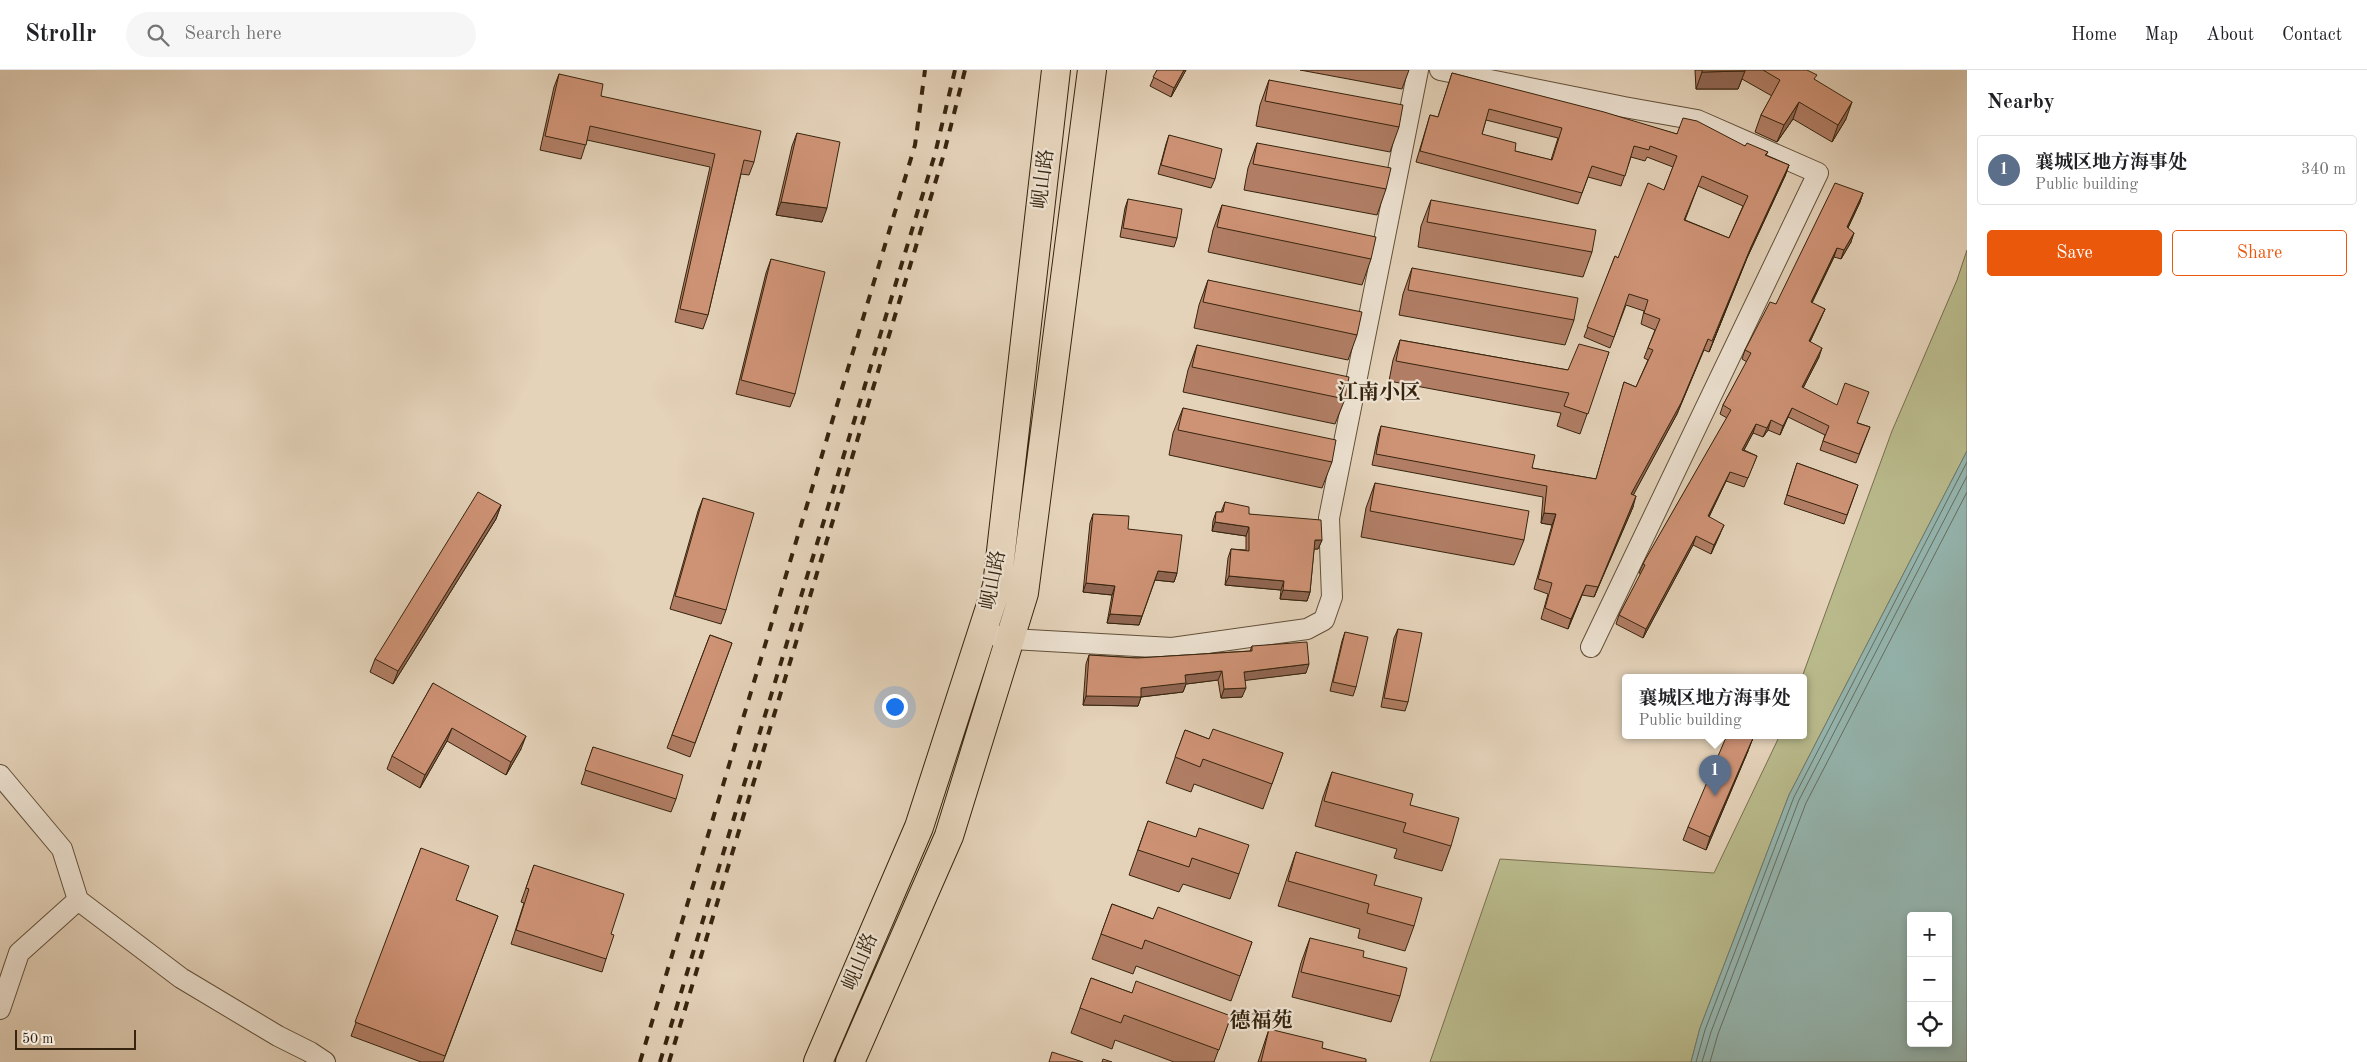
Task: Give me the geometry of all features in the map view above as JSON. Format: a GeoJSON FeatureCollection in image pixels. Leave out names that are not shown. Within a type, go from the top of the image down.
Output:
{"type":"FeatureCollection","features":[{"type":"Feature","properties":{"kind":"highway","name":"岘山路"},"geometry":{"type":"LineString","coordinates":[[818,1062],[919,827],[997,586],[1056,70]]}},
{"type":"Feature","properties":{"kind":"highway","name":"岘山路"},"geometry":{"type":"LineString","coordinates":[[850,1062],[949,836],[1024,593],[1092,70]]}},
{"type":"Feature","properties":{"kind":"street"},"geometry":{"type":"LineString","coordinates":[[982,632],[1010,639],[1172,648],[1307,629],[1324,620],[1332,596],[1329,518],[1418,70]]}},
{"type":"Feature","properties":{"kind":"street"},"geometry":{"type":"LineString","coordinates":[[1440,70],[1624,108],[1697,120],[1818,173],[1591,647]]}},
{"type":"Feature","properties":{"kind":"street"},"geometry":{"type":"LineString","coordinates":[[0,775],[62,850],[78,900],[182,978],[325,1062]]}},
{"type":"Feature","properties":{"kind":"street"},"geometry":{"type":"LineString","coordinates":[[0,1009],[19,953],[78,900]]}},
{"type":"Feature","properties":{"kind":"green space"},"geometry":{"type":"Polygon","coordinates":[[[1967,250],[1967,451],[1789,795],[1700,1028],[1691,1062],[1430,1062],[1500,859],[1714,873],[1778,739],[1807,739],[1807,674],[1803,674],[1892,431],[1957,280],[1967,250]]]}},
{"type":"Feature","properties":{"kind":"water"},"geometry":{"type":"Polygon","coordinates":[[[1967,451],[1967,1062],[1691,1062],[1700,1028],[1789,795],[1967,451]]]}},
{"type":"Feature","properties":{"kind":"building"},"geometry":{"type":"Polygon","coordinates":[[[1157,70],[1184,70],[1174,88],[1153,77],[1157,70]]]}},
{"type":"Feature","properties":{"kind":"building"},"geometry":{"type":"Polygon","coordinates":[[[1702,70],[1745,70],[1745,71],[1702,72],[1702,70]]]}},
{"type":"Feature","properties":{"kind":"building"},"geometry":{"type":"Polygon","coordinates":[[[1763,70],[1807,70],[1817,75],[1814,79],[1852,102],[1838,125],[1799,102],[1784,125],[1761,115],[1780,80],[1763,70]]]}},
{"type":"Feature","properties":{"kind":"building"},"geometry":{"type":"Polygon","coordinates":[[[1452,73],[1604,112],[1677,134],[1683,118],[1697,121],[1745,146],[1747,143],[1768,152],[1765,155],[1789,165],[1751,247],[1712,341],[1708,339],[1681,403],[1631,494],[1636,496],[1598,587],[1586,585],[1571,619],[1545,608],[1552,583],[1538,579],[1556,514],[1544,513],[1547,486],[1376,454],[1381,426],[1535,455],[1532,468],[1596,479],[1624,382],[1636,387],[1653,350],[1648,348],[1660,319],[1644,313],[1648,300],[1629,294],[1614,337],[1587,327],[1615,256],[1618,258],[1648,183],[1664,190],[1677,156],[1650,146],[1649,150],[1634,146],[1625,176],[1592,166],[1582,193],[1420,151],[1430,115],[1438,117],[1452,73]],[[1489,109],[1482,134],[1516,143],[1515,151],[1552,160],[1562,128],[1489,109]],[[1702,176],[1684,220],[1729,238],[1748,196],[1702,176]]]}},
{"type":"Feature","properties":{"kind":"building"},"geometry":{"type":"Polygon","coordinates":[[[559,74],[603,84],[601,96],[761,131],[754,162],[744,160],[708,315],[680,309],[715,154],[590,126],[586,145],[545,136],[559,74]]]}},
{"type":"Feature","properties":{"kind":"building"},"geometry":{"type":"Polygon","coordinates":[[[1269,80],[1403,105],[1399,127],[1265,101],[1269,80]]]}},
{"type":"Feature","properties":{"kind":"building"},"geometry":{"type":"Polygon","coordinates":[[[797,133],[840,142],[827,208],[781,202],[797,133]]]}},
{"type":"Feature","properties":{"kind":"building"},"geometry":{"type":"Polygon","coordinates":[[[1169,135],[1222,149],[1215,179],[1161,165],[1169,135]]]}},
{"type":"Feature","properties":{"kind":"building"},"geometry":{"type":"Polygon","coordinates":[[[1257,143],[1391,168],[1386,189],[1253,164],[1257,143]]]}},
{"type":"Feature","properties":{"kind":"building"},"geometry":{"type":"Polygon","coordinates":[[[1835,183],[1863,193],[1847,227],[1854,233],[1844,250],[1837,248],[1811,302],[1825,309],[1809,341],[1822,348],[1802,387],[1837,405],[1845,383],[1869,392],[1857,423],[1870,427],[1859,454],[1823,441],[1829,426],[1792,408],[1783,426],[1771,420],[1767,428],[1756,424],[1742,450],[1757,456],[1748,478],[1730,472],[1708,516],[1724,525],[1714,545],[1696,536],[1646,629],[1619,615],[1645,565],[1643,564],[1645,560],[1731,410],[1723,405],[1751,353],[1745,350],[1770,302],[1776,304],[1835,183]]]}},
{"type":"Feature","properties":{"kind":"building"},"geometry":{"type":"Polygon","coordinates":[[[1128,199],[1182,209],[1177,238],[1123,228],[1128,199]]]}},
{"type":"Feature","properties":{"kind":"building"},"geometry":{"type":"Polygon","coordinates":[[[1431,200],[1596,230],[1592,252],[1427,222],[1431,200]]]}},
{"type":"Feature","properties":{"kind":"building"},"geometry":{"type":"Polygon","coordinates":[[[1222,205],[1376,237],[1371,259],[1217,227],[1222,205]]]}},
{"type":"Feature","properties":{"kind":"building"},"geometry":{"type":"Polygon","coordinates":[[[771,259],[825,272],[795,394],[741,380],[771,259]]]}},
{"type":"Feature","properties":{"kind":"building"},"geometry":{"type":"Polygon","coordinates":[[[1412,268],[1578,298],[1574,320],[1408,290],[1412,268]]]}},
{"type":"Feature","properties":{"kind":"building"},"geometry":{"type":"Polygon","coordinates":[[[1208,280],[1362,312],[1357,335],[1203,302],[1208,280]]]}},
{"type":"Feature","properties":{"kind":"building"},"geometry":{"type":"Polygon","coordinates":[[[1400,340],[1568,370],[1579,344],[1609,352],[1588,414],[1564,406],[1569,393],[1396,361],[1400,340]]]}},
{"type":"Feature","properties":{"kind":"building"},"geometry":{"type":"Polygon","coordinates":[[[1197,345],[1349,377],[1345,399],[1192,367],[1197,345]]]}},
{"type":"Feature","properties":{"kind":"building"},"geometry":{"type":"Polygon","coordinates":[[[1183,408],[1336,440],[1332,462],[1178,430],[1183,408]]]}},
{"type":"Feature","properties":{"kind":"building"},"geometry":{"type":"Polygon","coordinates":[[[1797,463],[1858,485],[1847,515],[1787,495],[1797,463]]]}},
{"type":"Feature","properties":{"kind":"building"},"geometry":{"type":"Polygon","coordinates":[[[1375,483],[1529,511],[1524,540],[1370,511],[1375,483]]]}},
{"type":"Feature","properties":{"kind":"building"},"geometry":{"type":"Polygon","coordinates":[[[478,492],[501,505],[398,671],[375,659],[478,492]]]}},
{"type":"Feature","properties":{"kind":"building"},"geometry":{"type":"Polygon","coordinates":[[[703,498],[754,513],[726,610],[675,596],[703,498]]]}},
{"type":"Feature","properties":{"kind":"building"},"geometry":{"type":"Polygon","coordinates":[[[1225,502],[1249,507],[1249,514],[1321,520],[1322,540],[1315,540],[1310,592],[1283,590],[1284,581],[1229,576],[1231,549],[1249,551],[1249,527],[1215,522],[1216,512],[1223,512],[1225,502]]]}},
{"type":"Feature","properties":{"kind":"building"},"geometry":{"type":"Polygon","coordinates":[[[1093,514],[1129,516],[1128,529],[1182,535],[1177,573],[1158,571],[1142,616],[1110,614],[1115,586],[1086,583],[1093,514]]]}},
{"type":"Feature","properties":{"kind":"building"},"geometry":{"type":"Polygon","coordinates":[[[1398,629],[1422,633],[1408,702],[1384,698],[1398,629]]]}},
{"type":"Feature","properties":{"kind":"building"},"geometry":{"type":"Polygon","coordinates":[[[1345,632],[1368,637],[1356,687],[1333,682],[1345,632]]]}},
{"type":"Feature","properties":{"kind":"building"},"geometry":{"type":"Polygon","coordinates":[[[710,635],[732,643],[695,743],[672,735],[710,635]]]}},
{"type":"Feature","properties":{"kind":"building"},"geometry":{"type":"Polygon","coordinates":[[[1307,642],[1309,664],[1244,672],[1246,688],[1224,689],[1222,671],[1185,675],[1186,683],[1141,688],[1141,697],[1086,696],[1089,655],[1137,658],[1252,651],[1252,646],[1307,642]]]}},
{"type":"Feature","properties":{"kind":"building"},"geometry":{"type":"Polygon","coordinates":[[[433,683],[526,736],[511,762],[452,728],[425,775],[392,756],[433,683]]]}},
{"type":"Feature","properties":{"kind":"building"},"geometry":{"type":"Polygon","coordinates":[[[1213,729],[1283,753],[1272,784],[1203,759],[1200,767],[1175,757],[1185,730],[1209,739],[1213,729]]]}},
{"type":"Feature","properties":{"kind":"building"},"geometry":{"type":"Polygon","coordinates":[[[1725,739],[1753,739],[1710,837],[1688,827],[1725,739]]]}},
{"type":"Feature","properties":{"kind":"building"},"geometry":{"type":"Polygon","coordinates":[[[593,747],[683,775],[676,799],[585,770],[593,747]]]}},
{"type":"Feature","properties":{"kind":"building"},"geometry":{"type":"Polygon","coordinates":[[[1332,772],[1413,794],[1410,805],[1459,818],[1451,846],[1403,832],[1406,823],[1324,801],[1332,772]]]}},
{"type":"Feature","properties":{"kind":"building"},"geometry":{"type":"Polygon","coordinates":[[[1148,821],[1196,837],[1199,828],[1249,845],[1239,874],[1192,858],[1189,867],[1138,850],[1148,821]]]}},
{"type":"Feature","properties":{"kind":"building"},"geometry":{"type":"Polygon","coordinates":[[[421,848],[469,866],[456,900],[498,916],[445,1056],[355,1022],[421,848]]]}},
{"type":"Feature","properties":{"kind":"building"},"geometry":{"type":"Polygon","coordinates":[[[1296,852],[1377,875],[1374,885],[1422,898],[1414,926],[1367,913],[1369,904],[1288,881],[1296,852]]]}},
{"type":"Feature","properties":{"kind":"building"},"geometry":{"type":"Polygon","coordinates":[[[534,865],[624,894],[611,934],[614,935],[606,959],[516,930],[529,889],[526,888],[534,865]]]}},
{"type":"Feature","properties":{"kind":"building"},"geometry":{"type":"Polygon","coordinates":[[[1112,904],[1153,919],[1158,907],[1252,942],[1240,976],[1145,940],[1142,949],[1101,934],[1112,904]]]}},
{"type":"Feature","properties":{"kind":"building"},"geometry":{"type":"Polygon","coordinates":[[[1310,938],[1364,951],[1363,957],[1407,968],[1400,996],[1301,972],[1310,938]]]}},
{"type":"Feature","properties":{"kind":"building"},"geometry":{"type":"Polygon","coordinates":[[[1091,978],[1132,993],[1136,981],[1231,1016],[1219,1050],[1124,1015],[1121,1023],[1080,1008],[1091,978]]]}},
{"type":"Feature","properties":{"kind":"building"},"geometry":{"type":"Polygon","coordinates":[[[1269,1029],[1323,1042],[1322,1048],[1366,1059],[1366,1062],[1261,1062],[1269,1029]]]}},
{"type":"Feature","properties":{"kind":"building"},"geometry":{"type":"Polygon","coordinates":[[[1052,1052],[1083,1062],[1049,1062],[1052,1052]]]}},
{"type":"Feature","properties":{"kind":"railway"},"geometry":{"type":"LineString","coordinates":[[640,1062],[915,145],[925,70]]}},
{"type":"Feature","properties":{"kind":"railway"},"geometry":{"type":"LineString","coordinates":[[660,1062],[935,154],[955,70]]}},
{"type":"Feature","properties":{"kind":"railway"},"geometry":{"type":"LineString","coordinates":[[669,1062],[943,157],[965,70]]}},
{"type":"Feature","properties":{"kind":"place","name":"襄城区地方海事处"},"geometry":{"type":"Point","coordinates":[1715,796]}},
{"type":"Feature","properties":{"kind":"district","name":"江南小区"},"geometry":{"type":"Point","coordinates":[1379,393]}},
{"type":"Feature","properties":{"kind":"district","name":"德福苑"},"geometry":{"type":"Point","coordinates":[1261,1021]}}]}
